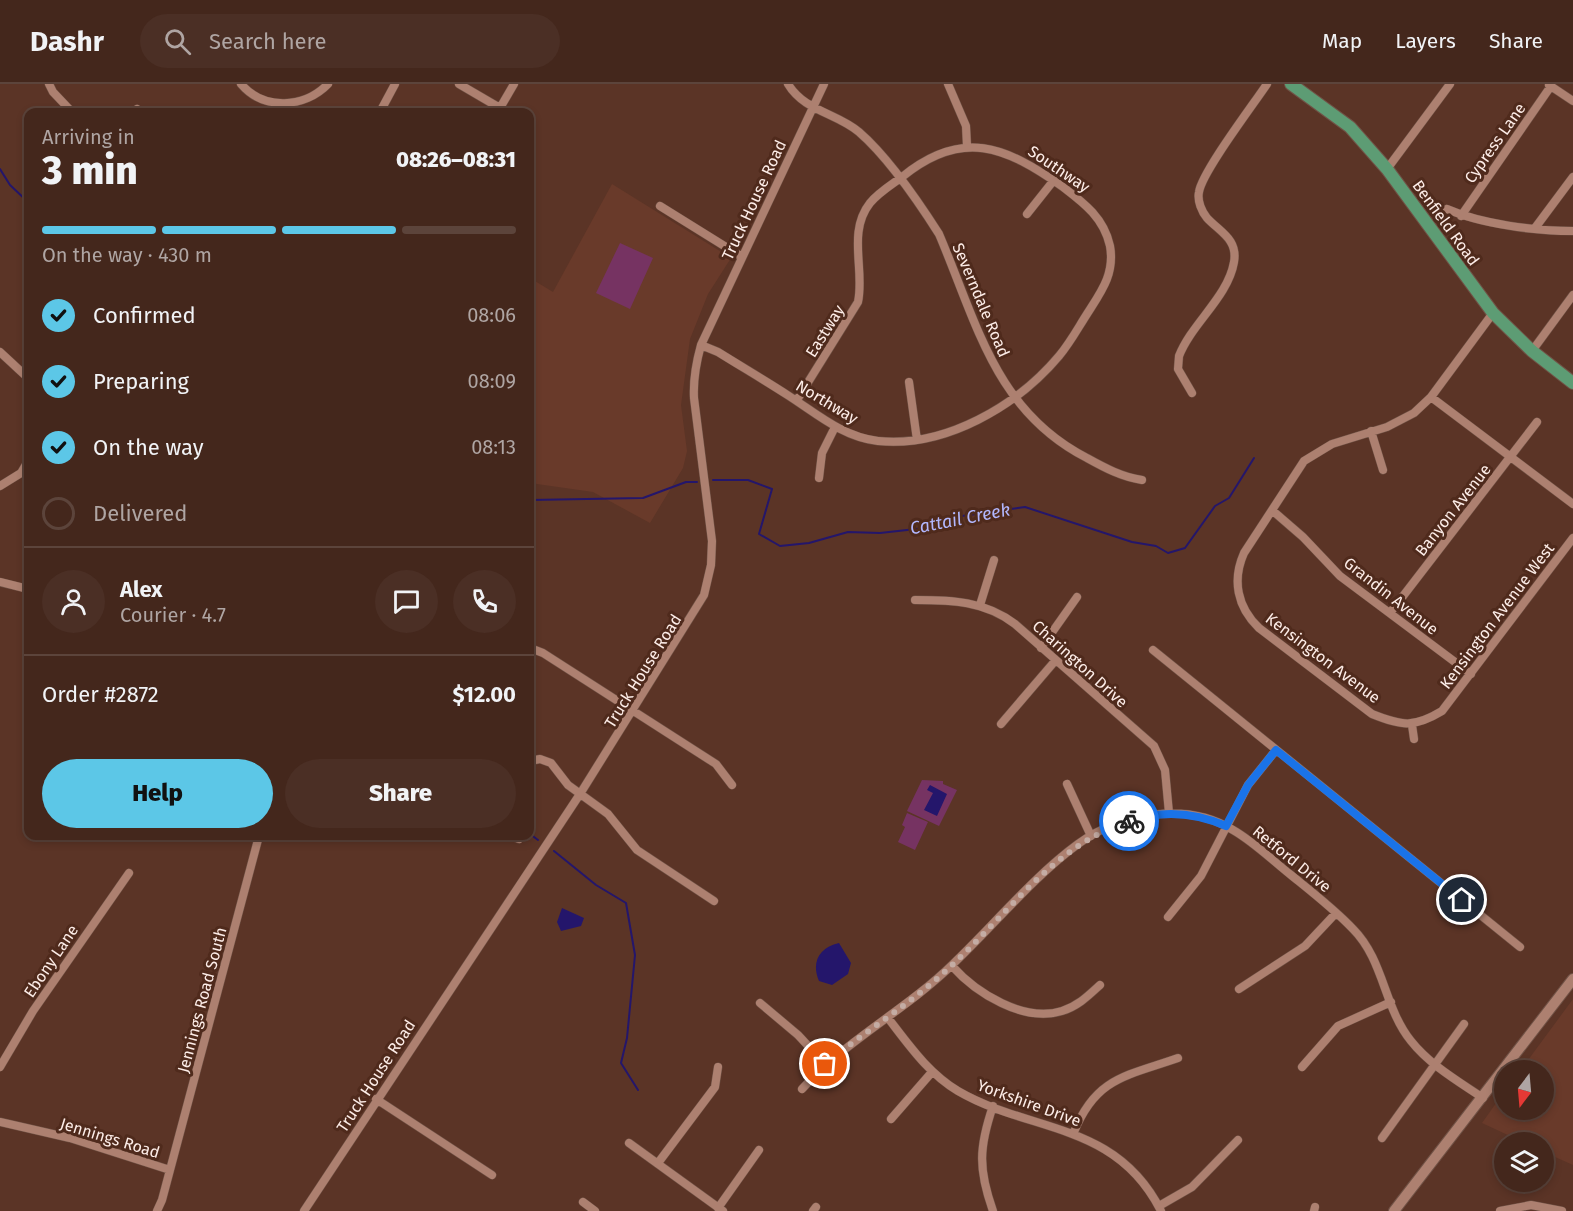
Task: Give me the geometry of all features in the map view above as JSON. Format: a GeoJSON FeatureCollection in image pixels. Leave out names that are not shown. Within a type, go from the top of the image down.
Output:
{"type":"FeatureCollection","features":[{"type":"Feature","properties":{"kind":"main road","name":"Benfield Road"},"geometry":{"type":"LineString","coordinates":[[1291,84],[1350,127],[1387,170],[1493,313],[1532,351],[1573,383]]}},
{"type":"Feature","properties":{"kind":"main road"},"geometry":{"type":"LineString","coordinates":[[1394,1211],[1573,979]]}},
{"type":"Feature","properties":{"kind":"street"},"geometry":{"type":"LineString","coordinates":[[49,84],[53,92],[68,108]]}},
{"type":"Feature","properties":{"kind":"street"},"geometry":{"type":"LineString","coordinates":[[241,84],[264,100],[289,103],[305,100],[328,84]]}},
{"type":"Feature","properties":{"kind":"street"},"geometry":{"type":"LineString","coordinates":[[382,108],[395,84]]}},
{"type":"Feature","properties":{"kind":"street"},"geometry":{"type":"LineString","coordinates":[[459,84],[500,108],[514,84]]}},
{"type":"Feature","properties":{"kind":"street","name":"Severndale Road"},"geometry":{"type":"LineString","coordinates":[[788,84],[795,95],[856,130],[877,150],[899,179],[939,234],[1000,378],[1012,397],[1036,425],[1057,441],[1119,475],[1142,480]]}},
{"type":"Feature","properties":{"kind":"street","name":"Truck House Road"},"geometry":{"type":"LineString","coordinates":[[304,1211],[580,794],[698,607],[708,584],[712,541],[693,380],[700,345],[824,84]]}},
{"type":"Feature","properties":{"kind":"street"},"geometry":{"type":"LineString","coordinates":[[948,84],[966,126],[966,146]]}},
{"type":"Feature","properties":{"kind":"street"},"geometry":{"type":"LineString","coordinates":[[1191,393],[1178,369],[1179,356],[1231,273],[1235,254],[1230,238],[1207,217],[1199,193],[1216,161],[1267,84]]}},
{"type":"Feature","properties":{"kind":"street"},"geometry":{"type":"LineString","coordinates":[[1387,170],[1450,84]]}},
{"type":"Feature","properties":{"kind":"street"},"geometry":{"type":"LineString","coordinates":[[1549,85],[1573,101]]}},
{"type":"Feature","properties":{"kind":"street","name":"Cypress Lane"},"geometry":{"type":"LineString","coordinates":[[1461,216],[1549,85]]}},
{"type":"Feature","properties":{"kind":"street","name":"Southway"},"geometry":{"type":"LineString","coordinates":[[899,179],[934,155],[966,146],[1006,152],[1054,180],[1084,203],[1102,224],[1109,244],[1110,270],[1102,292],[1071,340],[1037,379],[1012,397]]}},
{"type":"Feature","properties":{"kind":"street"},"geometry":{"type":"LineString","coordinates":[[1534,228],[1573,177]]}},
{"type":"Feature","properties":{"kind":"street","name":"Eastway"},"geometry":{"type":"LineString","coordinates":[[796,400],[852,316],[858,302],[860,289],[857,242],[863,217],[869,204],[899,179]]}},
{"type":"Feature","properties":{"kind":"street"},"geometry":{"type":"LineString","coordinates":[[1027,214],[1054,180]]}},
{"type":"Feature","properties":{"kind":"street"},"geometry":{"type":"LineString","coordinates":[[660,206],[741,257]]}},
{"type":"Feature","properties":{"kind":"street"},"geometry":{"type":"LineString","coordinates":[[1447,209],[1461,216],[1534,228],[1573,231]]}},
{"type":"Feature","properties":{"kind":"street"},"geometry":{"type":"LineString","coordinates":[[1532,351],[1573,295]]}},
{"type":"Feature","properties":{"kind":"street"},"geometry":{"type":"LineString","coordinates":[[1273,511],[1310,455],[1332,444],[1400,422],[1414,413],[1431,397],[1493,313]]}},
{"type":"Feature","properties":{"kind":"street","name":"Northway"},"geometry":{"type":"LineString","coordinates":[[700,345],[718,352],[835,427],[877,441],[917,440],[960,430],[1012,397]]}},
{"type":"Feature","properties":{"kind":"street"},"geometry":{"type":"LineString","coordinates":[[0,352],[24,374]]}},
{"type":"Feature","properties":{"kind":"street"},"geometry":{"type":"LineString","coordinates":[[909,382],[917,440]]}},
{"type":"Feature","properties":{"kind":"street"},"geometry":{"type":"LineString","coordinates":[[1431,397],[1573,504]]}},
{"type":"Feature","properties":{"kind":"street","name":"Banyon Avenue"},"geometry":{"type":"LineString","coordinates":[[1390,613],[1511,459],[1537,422]]}},
{"type":"Feature","properties":{"kind":"street"},"geometry":{"type":"LineString","coordinates":[[819,478],[822,453],[835,427]]}},
{"type":"Feature","properties":{"kind":"street"},"geometry":{"type":"LineString","coordinates":[[1371,431],[1383,470]]}},
{"type":"Feature","properties":{"kind":"street"},"geometry":{"type":"LineString","coordinates":[[0,486],[21,473],[24,468]]}},
{"type":"Feature","properties":{"kind":"street","name":"Grandin Avenue"},"geometry":{"type":"LineString","coordinates":[[1273,511],[1303,537],[1340,576],[1471,674]]}},
{"type":"Feature","properties":{"kind":"street","name":"Kensington Avenue"},"geometry":{"type":"LineString","coordinates":[[1273,511],[1256,534],[1238,568],[1238,593],[1252,621],[1372,714],[1412,725]]}},
{"type":"Feature","properties":{"kind":"street","name":"Kensington Avenue West"},"geometry":{"type":"LineString","coordinates":[[1412,725],[1442,711],[1573,538]]}},
{"type":"Feature","properties":{"kind":"street"},"geometry":{"type":"LineString","coordinates":[[980,605],[994,560]]}},
{"type":"Feature","properties":{"kind":"street"},"geometry":{"type":"LineString","coordinates":[[0,582],[24,588]]}},
{"type":"Feature","properties":{"kind":"street"},"geometry":{"type":"LineString","coordinates":[[1041,648],[1077,597]]}},
{"type":"Feature","properties":{"kind":"street","name":"Charington Drive"},"geometry":{"type":"LineString","coordinates":[[915,600],[980,605],[1006,617],[1154,746],[1165,770],[1169,813]]}},
{"type":"Feature","properties":{"kind":"street"},"geometry":{"type":"LineString","coordinates":[[534,650],[543,653],[716,764],[732,785]]}},
{"type":"Feature","properties":{"kind":"street"},"geometry":{"type":"LineString","coordinates":[[1153,650],[1520,947]]}},
{"type":"Feature","properties":{"kind":"street"},"geometry":{"type":"LineString","coordinates":[[1001,724],[1055,661]]}},
{"type":"Feature","properties":{"kind":"street"},"geometry":{"type":"LineString","coordinates":[[1412,725],[1414,739]]}},
{"type":"Feature","properties":{"kind":"street"},"geometry":{"type":"LineString","coordinates":[[1168,917],[1201,876],[1248,785],[1276,750]]}},
{"type":"Feature","properties":{"kind":"street"},"geometry":{"type":"LineString","coordinates":[[534,760],[540,759],[551,763],[568,786],[608,814],[637,850],[714,901]]}},
{"type":"Feature","properties":{"kind":"street"},"geometry":{"type":"LineString","coordinates":[[1066,784],[1091,836]]}},
{"type":"Feature","properties":{"kind":"street","name":"Retford Drive"},"geometry":{"type":"LineString","coordinates":[[802,1089],[825,1064],[888,1018],[952,966],[1057,862],[1091,836],[1139,818],[1169,813],[1200,816],[1226,826],[1246,838],[1336,913],[1353,929],[1374,957],[1391,1002],[1410,1041],[1436,1065],[1483,1098]]}},
{"type":"Feature","properties":{"kind":"street","name":"Jennings Road South"},"geometry":{"type":"LineString","coordinates":[[170,1170],[258,840]]}},
{"type":"Feature","properties":{"kind":"street","name":"Ebony Lane"},"geometry":{"type":"LineString","coordinates":[[0,1066],[42,997],[129,873]]}},
{"type":"Feature","properties":{"kind":"street"},"geometry":{"type":"LineString","coordinates":[[1239,989],[1305,946],[1336,913]]}},
{"type":"Feature","properties":{"kind":"street"},"geometry":{"type":"LineString","coordinates":[[952,966],[987,997],[1041,1013],[1057,1012],[1076,1005],[1100,985]]}},
{"type":"Feature","properties":{"kind":"street"},"geometry":{"type":"LineString","coordinates":[[1302,1067],[1338,1026],[1391,1002]]}},
{"type":"Feature","properties":{"kind":"street"},"geometry":{"type":"LineString","coordinates":[[760,1003],[798,1035],[825,1064]]}},
{"type":"Feature","properties":{"kind":"street","name":"Yorkshire Drive"},"geometry":{"type":"LineString","coordinates":[[888,1018],[932,1072],[958,1090],[993,1106],[1074,1132],[1099,1146],[1134,1173],[1160,1209]]}},
{"type":"Feature","properties":{"kind":"street"},"geometry":{"type":"LineString","coordinates":[[1382,1138],[1464,1024]]}},
{"type":"Feature","properties":{"kind":"street"},"geometry":{"type":"LineString","coordinates":[[1074,1132],[1087,1105],[1105,1086],[1178,1058]]}},
{"type":"Feature","properties":{"kind":"street"},"geometry":{"type":"LineString","coordinates":[[658,1163],[715,1087],[718,1067]]}},
{"type":"Feature","properties":{"kind":"street"},"geometry":{"type":"LineString","coordinates":[[891,1119],[932,1072]]}},
{"type":"Feature","properties":{"kind":"street"},"geometry":{"type":"LineString","coordinates":[[376,1099],[492,1175]]}},
{"type":"Feature","properties":{"kind":"street"},"geometry":{"type":"LineString","coordinates":[[993,1106],[983,1135],[980,1156],[986,1192],[993,1211]]}},
{"type":"Feature","properties":{"kind":"street","name":"Jennings Road"},"geometry":{"type":"LineString","coordinates":[[0,1122],[70,1138],[170,1170],[157,1211]]}},
{"type":"Feature","properties":{"kind":"street"},"geometry":{"type":"LineString","coordinates":[[1160,1209],[1192,1187],[1238,1140]]}},
{"type":"Feature","properties":{"kind":"street"},"geometry":{"type":"LineString","coordinates":[[629,1143],[721,1209],[759,1150]]}},
{"type":"Feature","properties":{"kind":"street"},"geometry":{"type":"LineString","coordinates":[[583,1202],[595,1211]]}},
{"type":"Feature","properties":{"kind":"street"},"geometry":{"type":"LineString","coordinates":[[1500,1211],[1531,1205],[1562,1211]]}},
{"type":"Feature","properties":{"kind":"shaded area"},"geometry":{"type":"Polygon","coordinates":[[[612,184],[731,258],[708,294],[690,339],[681,405],[687,451],[683,468],[650,523],[593,492],[534,484],[534,280],[553,292],[612,184]]]}},
{"type":"Feature","properties":{"kind":"shaded area"},"geometry":{"type":"Polygon","coordinates":[[[620,243],[653,258],[630,309],[596,293],[620,243]]]}},
{"type":"Feature","properties":{"kind":"shaded area"},"geometry":{"type":"Polygon","coordinates":[[[922,780],[943,781],[943,784],[957,790],[939,826],[907,811],[922,780]]]}},
{"type":"Feature","properties":{"kind":"shaded area"},"geometry":{"type":"Polygon","coordinates":[[[930,785],[947,794],[937,816],[924,810],[933,793],[927,790],[930,785]]]}},
{"type":"Feature","properties":{"kind":"shaded area"},"geometry":{"type":"Polygon","coordinates":[[[907,813],[928,822],[915,850],[898,842],[905,827],[902,825],[907,813]]]}},
{"type":"Feature","properties":{"kind":"shaded area"},"geometry":{"type":"Polygon","coordinates":[[[562,908],[584,918],[581,926],[561,931],[557,922],[562,908]]]}},
{"type":"Feature","properties":{"kind":"shaded area"},"geometry":{"type":"Polygon","coordinates":[[[839,943],[851,963],[848,974],[832,985],[819,981],[816,968],[818,957],[826,948],[839,943]]]}},
{"type":"Feature","properties":{"kind":"shaded area"},"geometry":{"type":"Polygon","coordinates":[[[1573,999],[1573,1165],[1554,1156],[1554,1132],[1501,1132],[1482,1123],[1494,1106],[1494,1120],[1554,1120],[1554,1060],[1528,1060],[1573,999]]]}},
{"type":"Feature","properties":{"kind":"waterway","name":"Cattail Creek"},"geometry":{"type":"LineString","coordinates":[[0,169],[10,185],[24,198]]}},
{"type":"Feature","properties":{"kind":"waterway","name":"Cattail Creek"},"geometry":{"type":"LineString","coordinates":[[713,480],[748,480],[772,489],[759,534],[780,546],[809,543],[848,532],[880,533],[925,528],[962,516],[1025,507],[1132,542],[1156,546],[1168,553],[1185,548],[1215,506],[1229,498],[1254,458]]}},
{"type":"Feature","properties":{"kind":"waterway","name":"Cattail Creek"},"geometry":{"type":"LineString","coordinates":[[534,500],[643,498],[686,482],[697,482]]}},
{"type":"Feature","properties":{"kind":"waterway"},"geometry":{"type":"LineString","coordinates":[[534,837],[538,840]]}},
{"type":"Feature","properties":{"kind":"waterway"},"geometry":{"type":"LineString","coordinates":[[554,851],[596,885],[626,903],[635,955],[627,1038],[621,1063],[638,1090]]}},
{"type":"Feature","properties":{"kind":"way so far"},"geometry":{"type":"LineString","coordinates":[[825,1064],[921,993],[1079,843],[1129,821]]}},
{"type":"Feature","properties":{"kind":"route"},"geometry":{"type":"LineString","coordinates":[[1129,821],[1169,813],[1200,816],[1226,826],[1248,785],[1276,750],[1462,900]]}}]}
